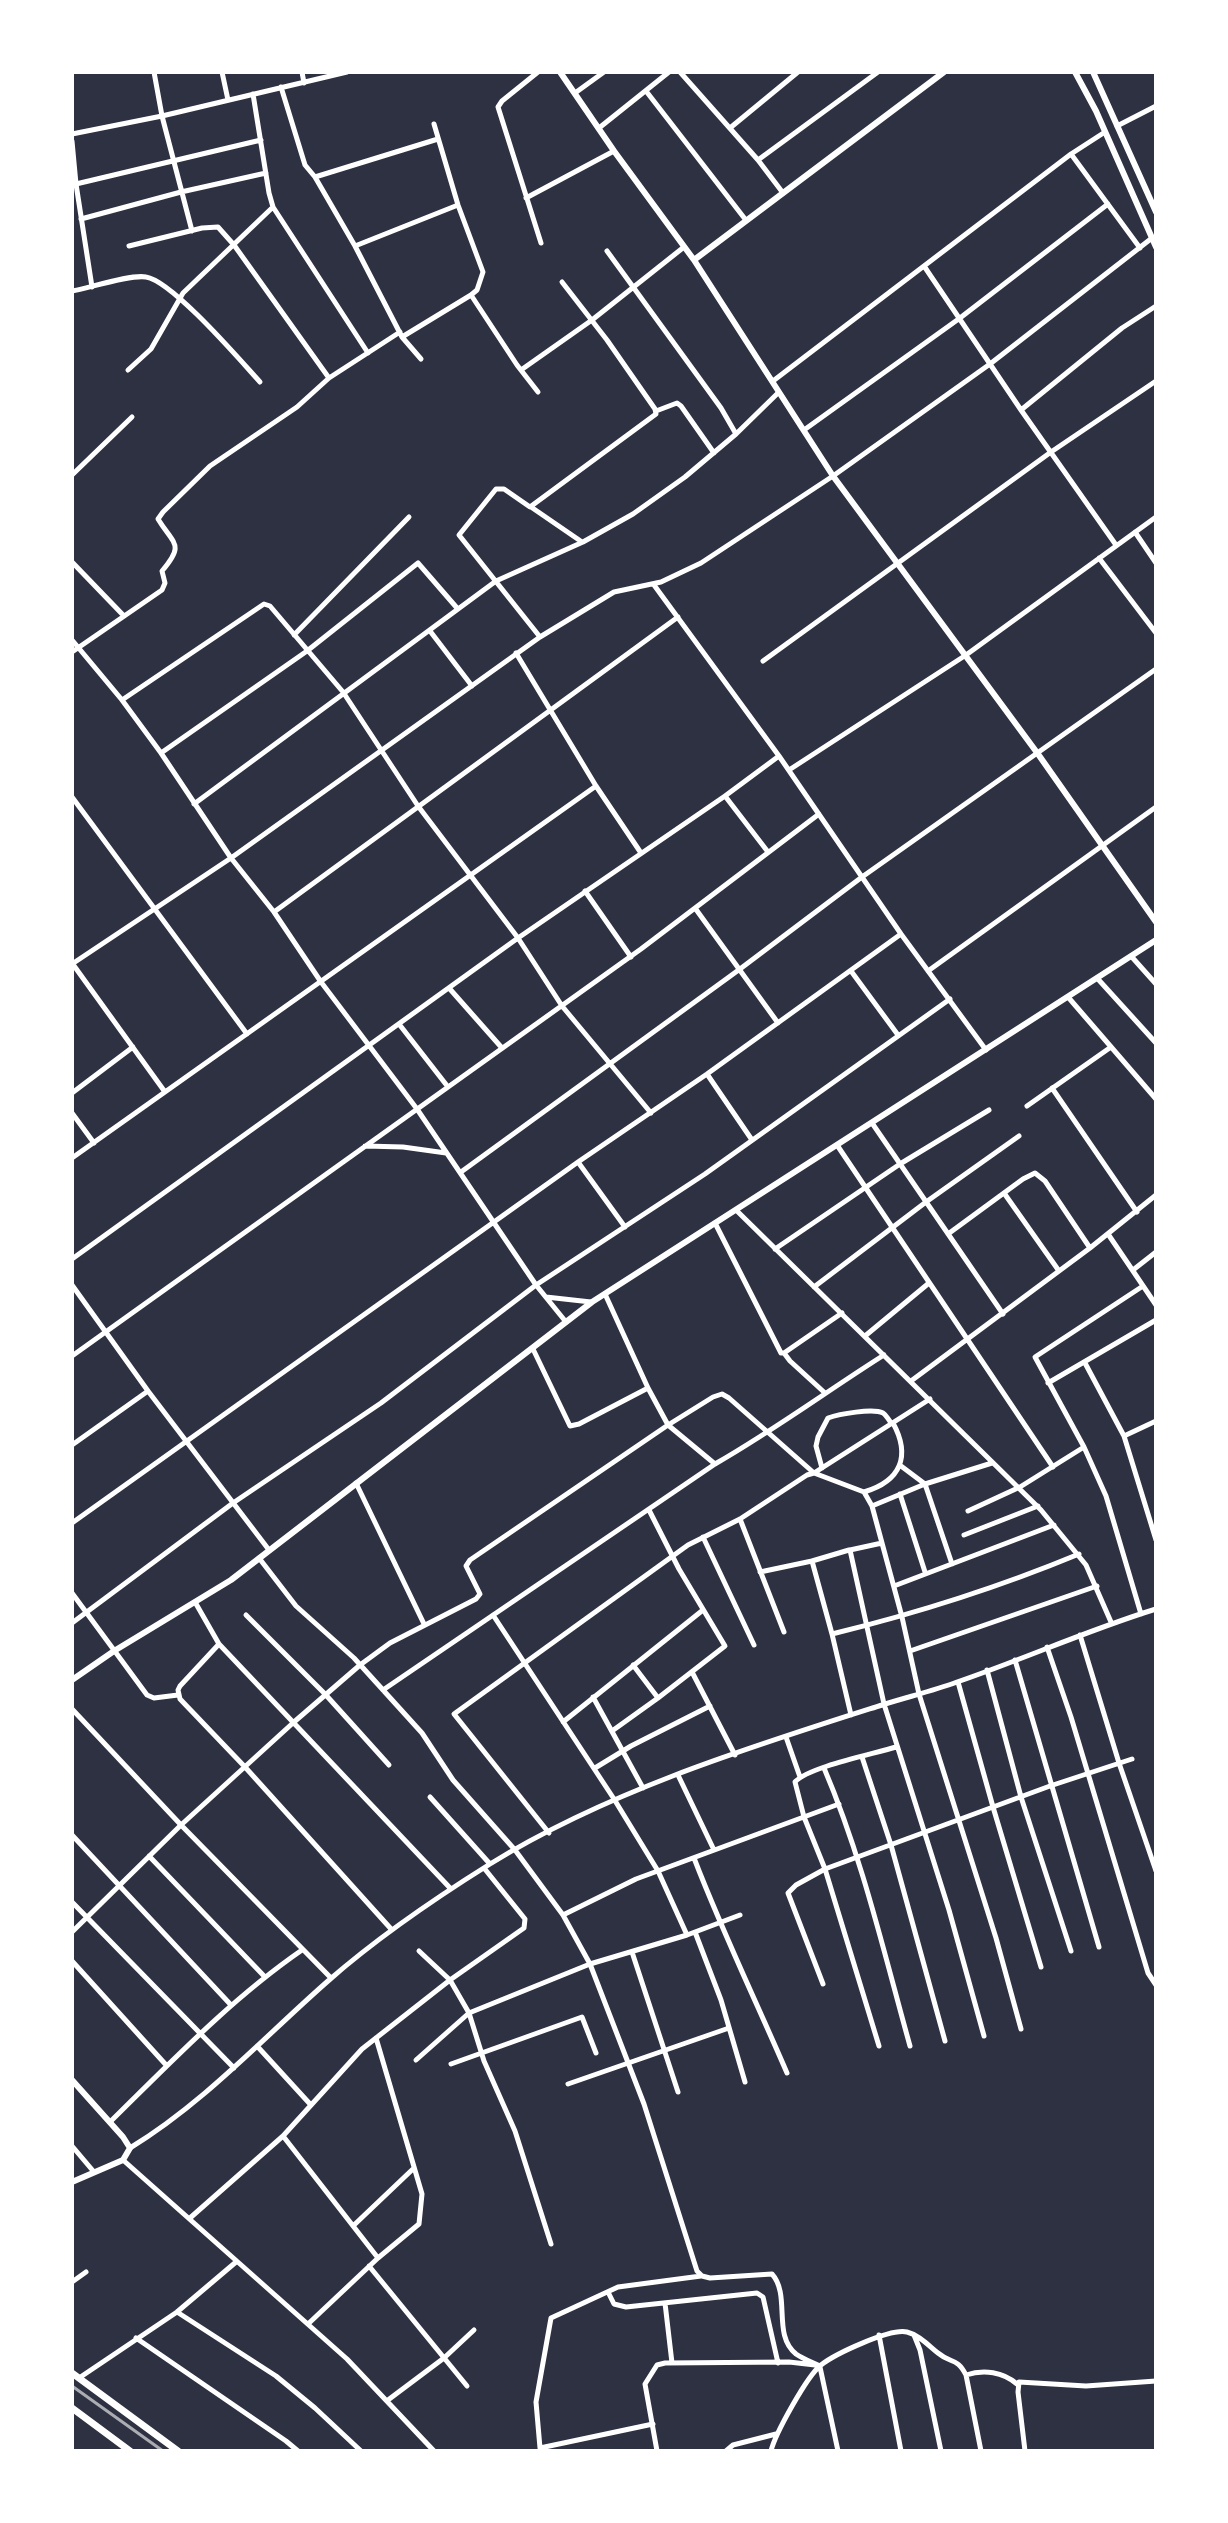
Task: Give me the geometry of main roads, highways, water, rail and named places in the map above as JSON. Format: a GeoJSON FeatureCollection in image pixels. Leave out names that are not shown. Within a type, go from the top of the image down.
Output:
{"type":"FeatureCollection","features":[{"type":"Feature","properties":{"kind":"main road"},"geometry":{"type":"LineString","coordinates":[[76,2376],[178,2451]]}},
{"type":"Feature","properties":{"kind":"main road"},"geometry":{"type":"LineString","coordinates":[[72,2408],[130,2451]]}},
{"type":"Feature","properties":{"kind":"railway"},"geometry":{"type":"LineString","coordinates":[[72,2386],[163,2451]]}}]}
